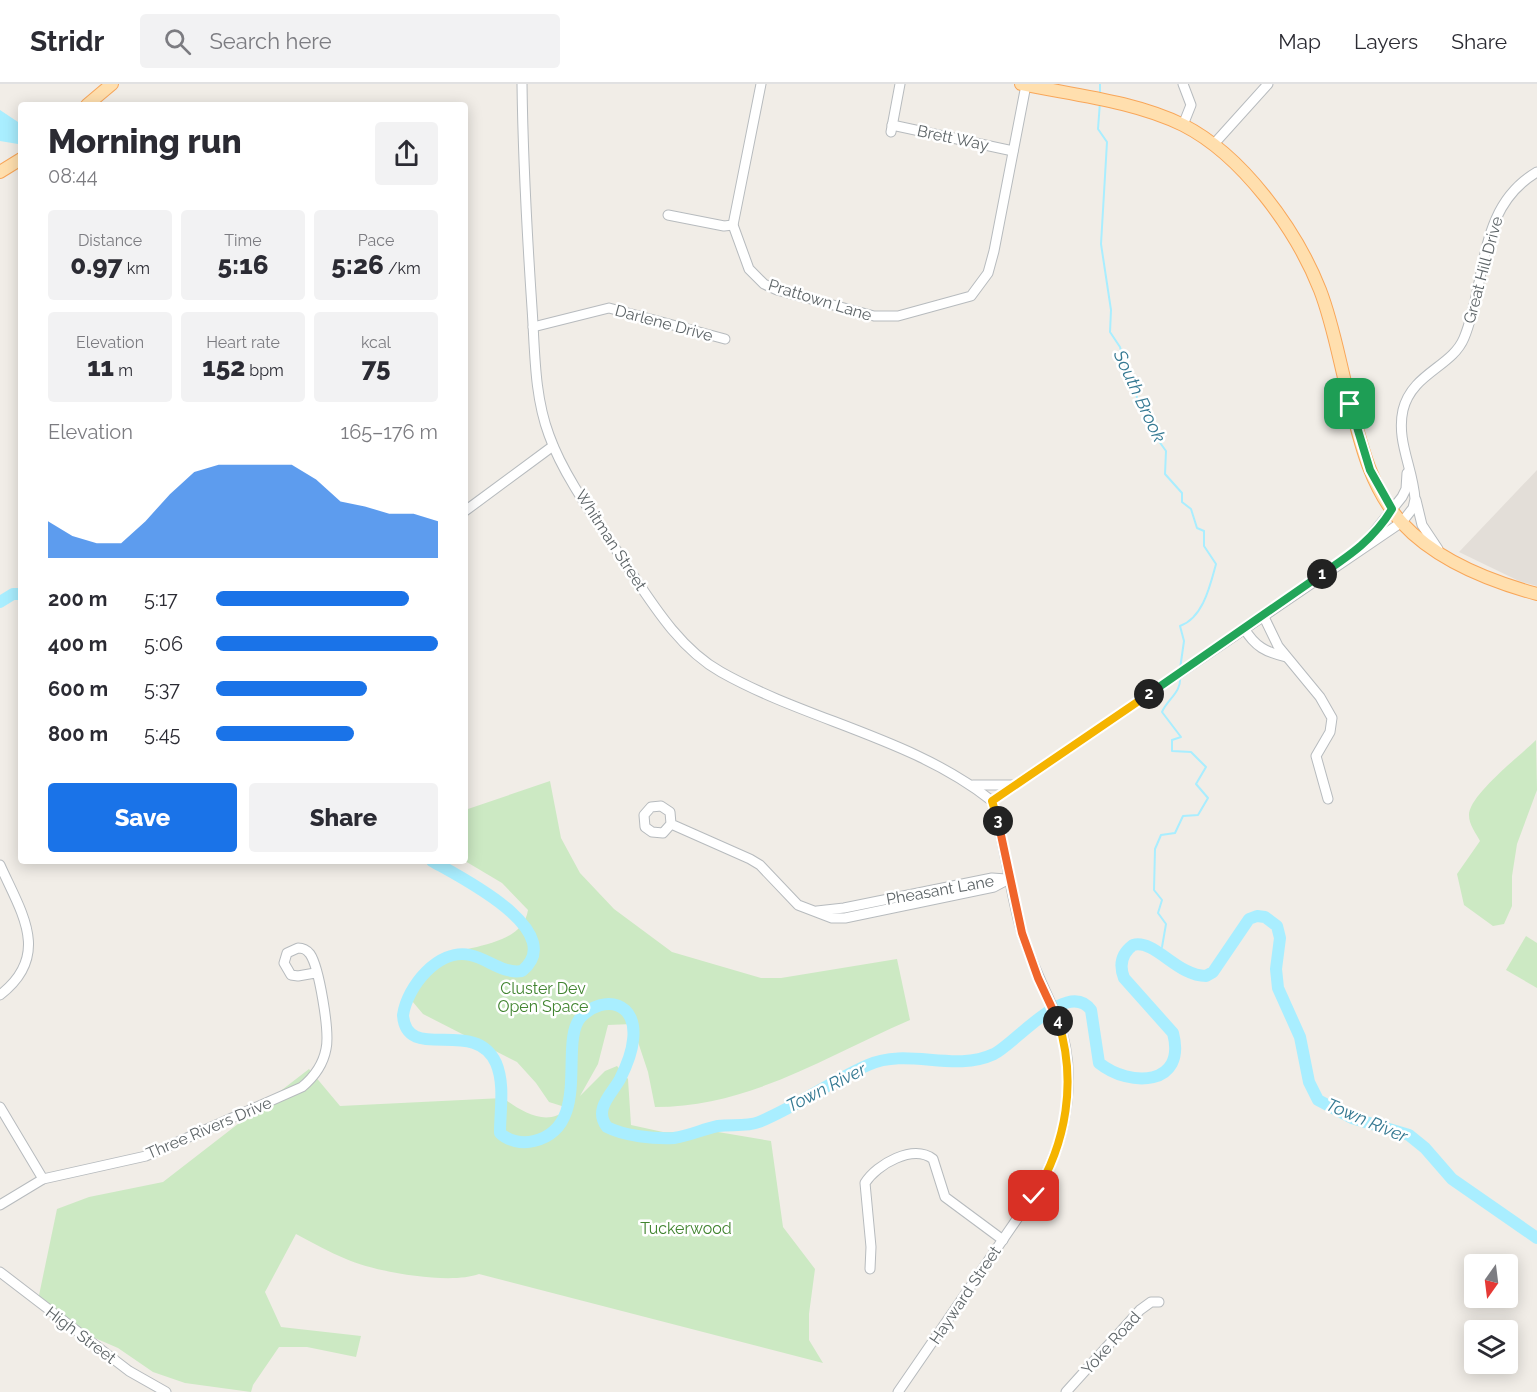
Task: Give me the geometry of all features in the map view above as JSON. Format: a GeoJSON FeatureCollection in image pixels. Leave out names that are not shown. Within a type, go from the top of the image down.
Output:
{"type":"FeatureCollection","features":[{"type":"Feature","properties":{"kind":"main road"},"geometry":{"type":"LineString","coordinates":[[1023,85],[1145,111],[1182,125],[1213,144],[1238,167],[1289,232],[1313,274],[1332,330],[1362,449],[1373,478],[1392,509],[1422,542],[1443,556],[1502,583],[1537,594]]}},
{"type":"Feature","properties":{"kind":"main road"},"geometry":{"type":"LineString","coordinates":[[90,102],[106,86]]}},
{"type":"Feature","properties":{"kind":"main road"},"geometry":{"type":"LineString","coordinates":[[0,172],[18,161]]}},
{"type":"Feature","properties":{"kind":"street","name":"Whitman Street"},"geometry":{"type":"LineString","coordinates":[[522,84],[533,327],[540,403],[553,446],[636,580],[683,643],[700,658],[739,681],[895,747],[972,785],[992,801]]}},
{"type":"Feature","properties":{"kind":"street"},"geometry":{"type":"LineString","coordinates":[[668,215],[724,226],[733,225],[761,84]]}},
{"type":"Feature","properties":{"kind":"street","name":"Brett Way"},"geometry":{"type":"LineString","coordinates":[[900,84],[892,128],[1013,151]]}},
{"type":"Feature","properties":{"kind":"street"},"geometry":{"type":"LineString","coordinates":[[1182,125],[1191,105],[1183,84]]}},
{"type":"Feature","properties":{"kind":"street"},"geometry":{"type":"LineString","coordinates":[[1213,144],[1268,84]]}},
{"type":"Feature","properties":{"kind":"street","name":"Prattown Lane"},"geometry":{"type":"LineString","coordinates":[[733,225],[749,269],[764,284],[874,316],[898,316],[971,296],[988,273],[994,251],[1023,85]]}},
{"type":"Feature","properties":{"kind":"street","name":"Great Hill Drive"},"geometry":{"type":"LineString","coordinates":[[1443,556],[1422,525],[1407,467],[1401,429],[1406,400],[1420,380],[1462,343],[1473,309],[1496,215],[1509,194],[1537,172]]}},
{"type":"Feature","properties":{"kind":"street","name":"Darlene Drive"},"geometry":{"type":"LineString","coordinates":[[533,327],[609,308],[725,339]]}},
{"type":"Feature","properties":{"kind":"street"},"geometry":{"type":"LineString","coordinates":[[468,509],[553,446]]}},
{"type":"Feature","properties":{"kind":"street","name":"Great Hill Drive"},"geometry":{"type":"LineString","coordinates":[[1392,509],[1406,489],[1407,467]]}},
{"type":"Feature","properties":{"kind":"street"},"geometry":{"type":"LineString","coordinates":[[992,801],[1361,548],[1388,533],[1402,522],[1414,505],[1414,487]]}},
{"type":"Feature","properties":{"kind":"street"},"geometry":{"type":"LineString","coordinates":[[1361,548],[1378,530],[1392,509]]}},
{"type":"Feature","properties":{"kind":"street"},"geometry":{"type":"LineString","coordinates":[[1263,615],[1286,657],[1320,697],[1332,718],[1330,732],[1316,756],[1328,799]]}},
{"type":"Feature","properties":{"kind":"street"},"geometry":{"type":"LineString","coordinates":[[1244,628],[1251,640],[1264,651],[1286,657]]}},
{"type":"Feature","properties":{"kind":"street"},"geometry":{"type":"LineString","coordinates":[[972,785],[1013,785]]}},
{"type":"Feature","properties":{"kind":"street","name":"Hayward Street"},"geometry":{"type":"LineString","coordinates":[[898,1392],[1044,1178],[1061,1134],[1068,1073],[1056,1016],[1026,945],[992,801]]}},
{"type":"Feature","properties":{"kind":"street","name":"Pheasant Lane"},"geometry":{"type":"LineString","coordinates":[[671,824],[750,859],[760,866],[795,902],[841,918],[926,896],[994,887],[1009,879]]}},
{"type":"Feature","properties":{"kind":"street"},"geometry":{"type":"LineString","coordinates":[[0,865],[26,924],[29,947],[24,969],[0,995]]}},
{"type":"Feature","properties":{"kind":"street","name":"Three Rivers Drive"},"geometry":{"type":"LineString","coordinates":[[0,1205],[43,1179],[146,1156],[302,1087],[321,1066],[327,1045],[327,1022],[315,973]]}},
{"type":"Feature","properties":{"kind":"street"},"geometry":{"type":"LineString","coordinates":[[0,1107],[43,1179]]}},
{"type":"Feature","properties":{"kind":"street"},"geometry":{"type":"LineString","coordinates":[[870,1269],[871,1247],[865,1183],[882,1166],[911,1153],[923,1154],[933,1159],[945,1197],[1003,1240]]}},
{"type":"Feature","properties":{"kind":"street","name":"High Street"},"geometry":{"type":"LineString","coordinates":[[0,1272],[129,1371],[166,1392]]}},
{"type":"Feature","properties":{"kind":"street","name":"Yoke Road"},"geometry":{"type":"LineString","coordinates":[[1066,1392],[1140,1310],[1150,1302],[1159,1302]]}},
{"type":"Feature","properties":{"kind":"shaded area"},"geometry":{"type":"Polygon","coordinates":[[[1537,470],[1537,586],[1519,581],[1459,552],[1537,470]]]}},
{"type":"Feature","properties":{"kind":"green space"},"geometry":{"type":"Polygon","coordinates":[[[1536,740],[1537,790],[1517,844],[1512,876],[1512,906],[1504,924],[1493,926],[1464,905],[1457,874],[1480,841],[1471,826],[1469,815],[1471,807],[1486,786],[1536,740]]]}},
{"type":"Feature","properties":{"kind":"green space","name":"Tuckerwood"},"geometry":{"type":"Polygon","coordinates":[[[550,781],[561,838],[580,873],[614,909],[672,952],[761,978],[781,978],[897,959],[910,1020],[787,1077],[723,1098],[690,1105],[655,1107],[648,1072],[632,1024],[608,1025],[598,1064],[580,1096],[605,1071],[617,1066],[628,1079],[631,1125],[663,1132],[718,1132],[771,1141],[783,1227],[815,1269],[809,1314],[809,1340],[823,1363],[479,1274],[466,1277],[432,1278],[375,1268],[340,1256],[296,1234],[265,1292],[281,1327],[361,1336],[356,1357],[307,1347],[279,1347],[253,1385],[251,1392],[185,1383],[153,1372],[118,1348],[74,1329],[37,1305],[57,1209],[89,1197],[163,1182],[309,1069],[340,1106],[503,1098],[535,1116],[552,1117],[568,1108],[549,1102],[517,1062],[423,1014],[407,995],[418,975],[435,959],[503,939],[515,932],[523,922],[528,910],[502,883],[468,863],[468,809],[550,781]]]}},
{"type":"Feature","properties":{"kind":"green space"},"geometry":{"type":"Polygon","coordinates":[[[1526,936],[1537,943],[1537,988],[1506,970],[1526,936]]]}},
{"type":"Feature","properties":{"kind":"water"},"geometry":{"type":"Polygon","coordinates":[[[0,110],[18,122],[18,144],[0,141],[0,110]]]}},
{"type":"Feature","properties":{"kind":"waterway","name":"South Brook"},"geometry":{"type":"LineString","coordinates":[[1100,84],[1100,93]]}},
{"type":"Feature","properties":{"kind":"waterway","name":"South Brook"},"geometry":{"type":"LineString","coordinates":[[1100,102],[1098,129],[1107,142],[1101,244],[1111,310],[1110,332],[1120,347],[1127,373],[1135,385],[1137,398],[1145,407],[1153,433],[1166,451],[1165,474],[1182,493],[1182,502],[1191,509],[1197,528],[1204,531],[1204,546],[1216,564],[1200,609],[1188,622],[1180,626],[1184,641],[1180,669]]}},
{"type":"Feature","properties":{"kind":"waterway"},"geometry":{"type":"LineString","coordinates":[[0,602],[13,594],[18,594]]}},
{"type":"Feature","properties":{"kind":"waterway","name":"South Brook"},"geometry":{"type":"LineString","coordinates":[[1158,952],[1162,947],[1166,924],[1158,913],[1162,900],[1154,890],[1155,849],[1161,835],[1175,833],[1183,816],[1198,815],[1208,798],[1196,784],[1206,767],[1191,752],[1172,751],[1172,740],[1181,737],[1162,712],[1177,691],[1180,675]]}},
{"type":"Feature","properties":{"kind":"waterway","name":"Town River"},"geometry":{"type":"LineString","coordinates":[[437,864],[485,892],[505,907],[521,923],[532,939],[533,955],[522,971],[508,970],[470,955],[458,954],[447,957],[426,972],[418,982],[411,993],[403,1015],[407,1029],[416,1037],[458,1040],[486,1049],[499,1071],[500,1133],[511,1140],[534,1141],[552,1133],[563,1119],[569,1102],[575,1029],[581,1017],[590,1010],[609,1004],[625,1010],[630,1017],[633,1040],[630,1055],[620,1079],[605,1102],[603,1120],[607,1127],[639,1136],[674,1138],[718,1126],[759,1122],[854,1071],[883,1060],[899,1058],[963,1061],[978,1059],[1004,1048],[1042,1016],[1069,1002],[1081,1002],[1091,1010],[1099,1063],[1126,1076],[1153,1077],[1164,1072],[1172,1064],[1175,1051],[1173,1033],[1124,978],[1121,964],[1126,952],[1133,945],[1150,947],[1185,970],[1206,976],[1213,972],[1249,919],[1257,916],[1265,917],[1277,926],[1280,938],[1276,969],[1278,988],[1300,1037],[1309,1082],[1318,1100],[1352,1118],[1409,1135],[1425,1148],[1452,1179],[1537,1238]]}},
{"type":"Feature","properties":{"kind":"route"},"geometry":{"type":"LineString","coordinates":[[1034,1196],[1055,1154],[1061,1134],[1067,1095],[1067,1063],[1057,1019],[1038,978],[1019,921],[992,801],[1361,548],[1378,530],[1392,509],[1383,497],[1370,470],[1350,404]]}},
{"type":"Feature","properties":{"kind":"park label","name":"Cluster Dev Open Space"},"geometry":{"type":"Point","coordinates":[543,997]}}]}
